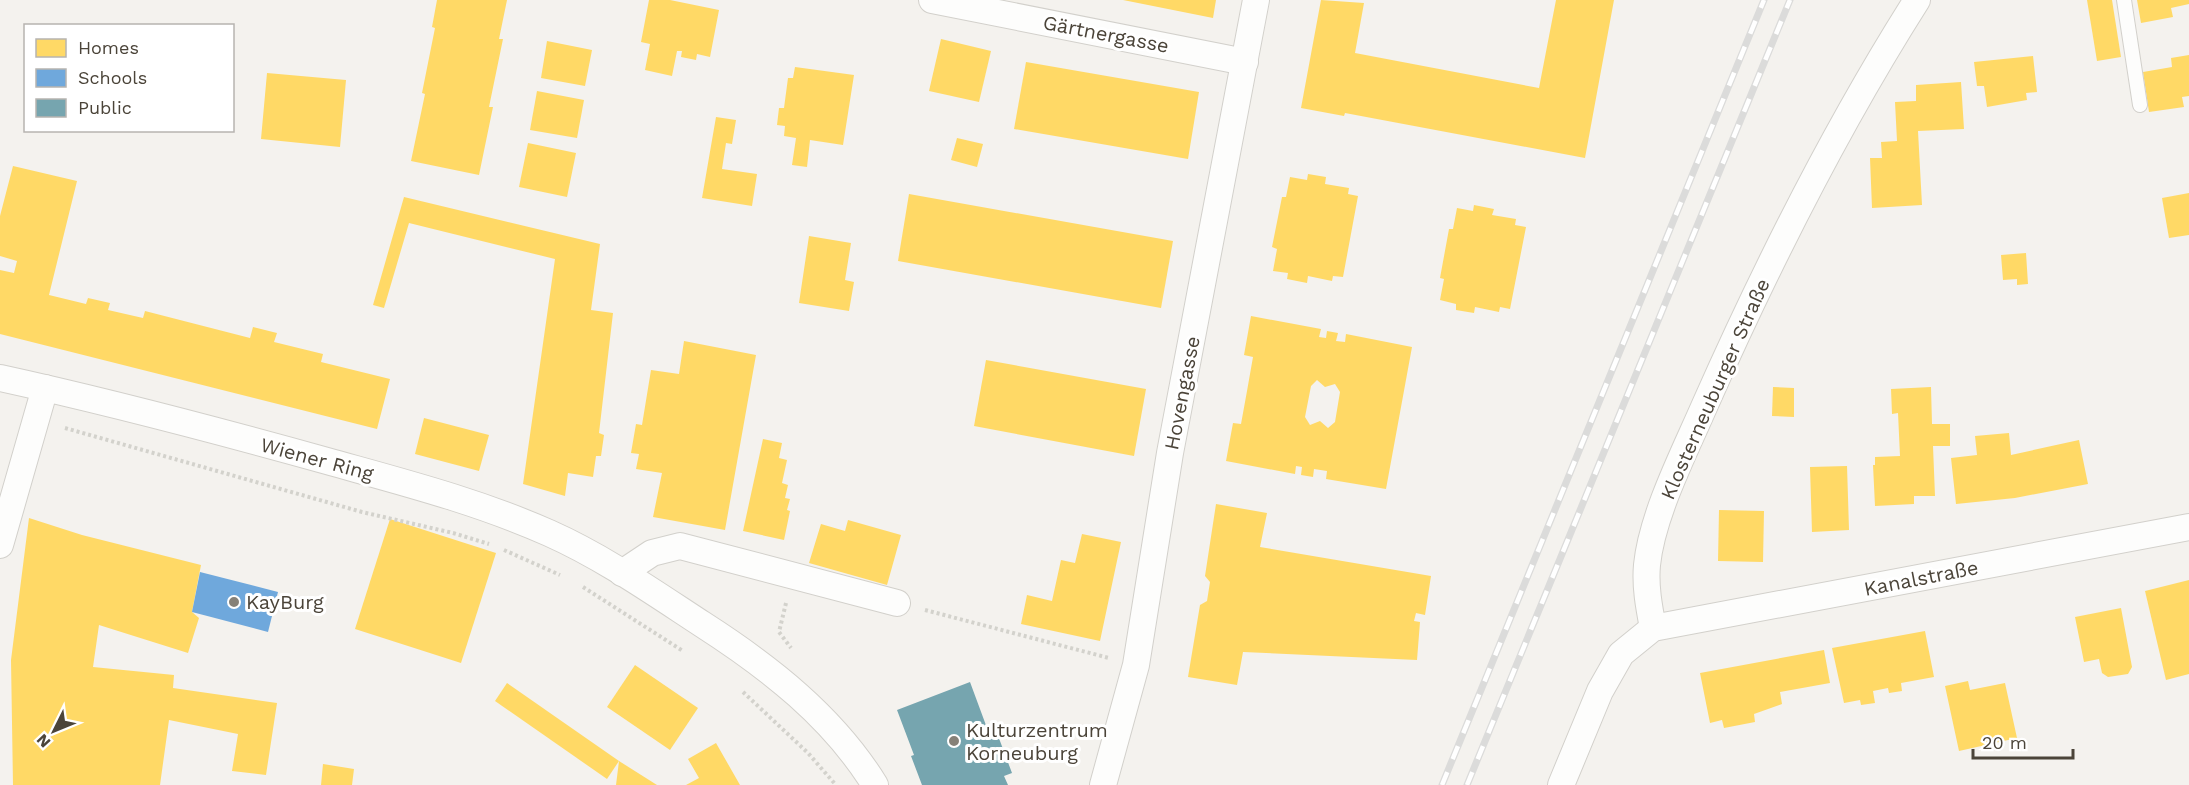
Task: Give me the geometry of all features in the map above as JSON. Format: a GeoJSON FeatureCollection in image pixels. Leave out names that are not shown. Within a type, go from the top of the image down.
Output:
{"type":"FeatureCollection","features":[{"type":"Feature","properties":{"kind":"street","name":"Gärtnergasse"},"geometry":{"type":"LineString","coordinates":[[932,0],[1245,62]]}},
{"type":"Feature","properties":{"kind":"street","name":"Hovengasse"},"geometry":{"type":"LineString","coordinates":[[1103,785],[1136,665],[1170,453],[1256,0]]}},
{"type":"Feature","properties":{"kind":"street","name":"Klosterneuburger Straße"},"geometry":{"type":"LineString","coordinates":[[1653,628],[1646,587],[1647,563],[1655,531],[1678,466],[1744,317],[1791,221],[1917,0]]}},
{"type":"Feature","properties":{"kind":"street","name":"Wiener Ring"},"geometry":{"type":"LineString","coordinates":[[0,378],[275,447],[471,502],[550,534],[622,573],[780,678],[831,727],[858,758],[875,785]]}},
{"type":"Feature","properties":{"kind":"street"},"geometry":{"type":"LineString","coordinates":[[0,545],[45,388]]}},
{"type":"Feature","properties":{"kind":"street","name":"Kanalstraße"},"geometry":{"type":"LineString","coordinates":[[1653,628],[2189,527]]}},
{"type":"Feature","properties":{"kind":"street"},"geometry":{"type":"LineString","coordinates":[[622,573],[652,553],[680,546],[897,603]]}},
{"type":"Feature","properties":{"kind":"street"},"geometry":{"type":"LineString","coordinates":[[1561,785],[1600,691],[1621,654],[1653,628]]}},
{"type":"Feature","properties":{"kind":"lane"},"geometry":{"type":"LineString","coordinates":[[2124,0],[2140,105]]}},
{"type":"Feature","properties":{"kind":"path"},"geometry":{"type":"LineString","coordinates":[[37,416],[60,427],[351,509],[453,532],[498,547],[571,579]]}},
{"type":"Feature","properties":{"kind":"path"},"geometry":{"type":"LineString","coordinates":[[792,576],[779,632],[794,652]]}},
{"type":"Feature","properties":{"kind":"path"},"geometry":{"type":"LineString","coordinates":[[581,586],[688,654]]}},
{"type":"Feature","properties":{"kind":"path"},"geometry":{"type":"LineString","coordinates":[[897,603],[1136,665]]}},
{"type":"Feature","properties":{"kind":"path"},"geometry":{"type":"LineString","coordinates":[[742,691],[808,753],[836,785]]}},
{"type":"Feature","properties":{"kind":"building: Homes"},"geometry":{"type":"Polygon","coordinates":[[[437,0],[507,0],[499,39],[503,39],[489,107],[493,107],[479,175],[411,161],[425,94],[422,93],[435,28],[432,27],[437,0]]]}},
{"type":"Feature","properties":{"kind":"building: Homes"},"geometry":{"type":"Polygon","coordinates":[[[649,0],[670,0],[719,10],[710,57],[697,54],[696,60],[681,57],[682,51],[677,51],[672,76],[645,70],[650,44],[641,42],[649,0]]]}},
{"type":"Feature","properties":{"kind":"building: Homes"},"geometry":{"type":"Polygon","coordinates":[[[1123,0],[1216,0],[1213,18],[1123,0]]]}},
{"type":"Feature","properties":{"kind":"building: Homes"},"geometry":{"type":"Polygon","coordinates":[[[1321,0],[1364,3],[1355,53],[1539,88],[1556,0],[1614,0],[1585,158],[1345,113],[1344,116],[1301,108],[1321,0]]]}},
{"type":"Feature","properties":{"kind":"building: Homes"},"geometry":{"type":"Polygon","coordinates":[[[2087,0],[2112,0],[2121,57],[2097,61],[2087,0]]]}},
{"type":"Feature","properties":{"kind":"building: Homes"},"geometry":{"type":"Polygon","coordinates":[[[2137,0],[2189,0],[2189,4],[2171,8],[2173,17],[2141,23],[2137,0]]]}},
{"type":"Feature","properties":{"kind":"building: Homes"},"geometry":{"type":"Polygon","coordinates":[[[941,39],[991,51],[979,102],[929,91],[941,39]]]}},
{"type":"Feature","properties":{"kind":"building: Homes"},"geometry":{"type":"Polygon","coordinates":[[[547,41],[592,50],[585,86],[541,78],[547,41]]]}},
{"type":"Feature","properties":{"kind":"building: Homes"},"geometry":{"type":"Polygon","coordinates":[[[2189,55],[2189,96],[2182,97],[2184,107],[2149,112],[2143,72],[2172,67],[2171,58],[2189,55]]]}},
{"type":"Feature","properties":{"kind":"building: Homes"},"geometry":{"type":"Polygon","coordinates":[[[2033,56],[2037,92],[2026,93],[2027,100],[1987,107],[1984,86],[1977,86],[1974,62],[2033,56]]]}},
{"type":"Feature","properties":{"kind":"building: Homes"},"geometry":{"type":"Polygon","coordinates":[[[1026,62],[1199,92],[1188,159],[1014,129],[1026,62]]]}},
{"type":"Feature","properties":{"kind":"building: Homes"},"geometry":{"type":"Polygon","coordinates":[[[795,67],[854,75],[843,145],[810,140],[807,167],[792,165],[796,138],[784,136],[785,126],[777,125],[779,108],[784,108],[788,78],[793,78],[795,67]]]}},
{"type":"Feature","properties":{"kind":"building: Homes"},"geometry":{"type":"Polygon","coordinates":[[[267,73],[346,80],[340,147],[261,139],[267,73]]]}},
{"type":"Feature","properties":{"kind":"building: Homes"},"geometry":{"type":"Polygon","coordinates":[[[1961,82],[1964,129],[1918,131],[1922,205],[1872,208],[1870,158],[1882,158],[1881,142],[1897,141],[1895,102],[1916,101],[1916,85],[1961,82]]]}},
{"type":"Feature","properties":{"kind":"building: Homes"},"geometry":{"type":"Polygon","coordinates":[[[537,91],[584,100],[577,138],[530,130],[537,91]]]}},
{"type":"Feature","properties":{"kind":"building: Homes"},"geometry":{"type":"Polygon","coordinates":[[[716,117],[736,120],[732,144],[726,143],[722,169],[757,174],[752,206],[702,198],[716,117]]]}},
{"type":"Feature","properties":{"kind":"building: Homes"},"geometry":{"type":"Polygon","coordinates":[[[957,138],[983,144],[977,167],[951,160],[957,138]]]}},
{"type":"Feature","properties":{"kind":"building: Homes"},"geometry":{"type":"Polygon","coordinates":[[[528,143],[576,153],[567,197],[519,187],[528,143]]]}},
{"type":"Feature","properties":{"kind":"building: Homes"},"geometry":{"type":"Polygon","coordinates":[[[13,166],[77,181],[49,295],[86,304],[88,298],[110,303],[108,310],[143,318],[145,311],[250,338],[253,327],[277,333],[274,342],[323,354],[321,362],[390,379],[377,429],[0,334],[0,270],[14,273],[17,261],[0,256],[0,216],[13,166]]]}},
{"type":"Feature","properties":{"kind":"building: Homes"},"geometry":{"type":"Polygon","coordinates":[[[1308,174],[1326,177],[1325,184],[1349,188],[1348,194],[1358,196],[1343,277],[1333,276],[1332,281],[1308,276],[1307,283],[1287,279],[1288,273],[1273,271],[1277,249],[1272,247],[1282,197],[1286,197],[1290,177],[1307,180],[1308,174]]]}},
{"type":"Feature","properties":{"kind":"building: Homes"},"geometry":{"type":"Polygon","coordinates":[[[2189,193],[2189,235],[2169,238],[2162,198],[2189,193]]]}},
{"type":"Feature","properties":{"kind":"building: Homes"},"geometry":{"type":"Polygon","coordinates":[[[909,194],[1173,241],[1161,308],[898,261],[909,194]]]}},
{"type":"Feature","properties":{"kind":"building: Homes"},"geometry":{"type":"Polygon","coordinates":[[[404,197],[600,244],[591,310],[613,313],[599,433],[604,435],[601,456],[596,456],[593,477],[568,473],[565,496],[523,484],[555,259],[409,223],[384,308],[373,305],[404,197]]]}},
{"type":"Feature","properties":{"kind":"building: Homes"},"geometry":{"type":"Polygon","coordinates":[[[1474,205],[1494,209],[1492,215],[1516,219],[1515,225],[1526,227],[1510,309],[1500,307],[1499,312],[1475,307],[1474,313],[1456,310],[1456,304],[1440,300],[1444,279],[1440,278],[1449,229],[1453,229],[1457,208],[1473,211],[1474,205]]]}},
{"type":"Feature","properties":{"kind":"building: Homes"},"geometry":{"type":"Polygon","coordinates":[[[809,236],[851,243],[845,280],[854,282],[849,311],[799,303],[809,236]]]}},
{"type":"Feature","properties":{"kind":"building: Homes"},"geometry":{"type":"Polygon","coordinates":[[[2026,253],[2028,284],[2017,285],[2017,279],[2003,280],[2001,255],[2026,253]]]}},
{"type":"Feature","properties":{"kind":"building: Homes"},"geometry":{"type":"Polygon","coordinates":[[[1251,316],[1321,329],[1319,337],[1326,338],[1327,331],[1338,333],[1336,341],[1345,342],[1346,334],[1412,347],[1386,489],[1326,479],[1327,471],[1314,469],[1313,477],[1301,475],[1302,467],[1296,466],[1295,474],[1226,461],[1233,423],[1241,424],[1253,357],[1244,355],[1251,316]],[[1317,380],[1311,386],[1305,417],[1310,425],[1320,421],[1328,428],[1335,422],[1340,392],[1335,384],[1325,387],[1317,380]]]}},
{"type":"Feature","properties":{"kind":"building: Homes"},"geometry":{"type":"Polygon","coordinates":[[[684,341],[756,355],[725,530],[653,517],[662,473],[636,469],[639,454],[631,453],[636,424],[642,425],[651,370],[679,374],[684,341]]]}},
{"type":"Feature","properties":{"kind":"building: Homes"},"geometry":{"type":"Polygon","coordinates":[[[986,360],[1146,389],[1134,456],[974,426],[986,360]]]}},
{"type":"Feature","properties":{"kind":"building: Homes"},"geometry":{"type":"Polygon","coordinates":[[[1773,387],[1794,388],[1794,417],[1772,416],[1773,387]]]}},
{"type":"Feature","properties":{"kind":"building: Homes"},"geometry":{"type":"Polygon","coordinates":[[[1931,387],[1932,424],[1950,424],[1950,446],[1933,446],[1935,496],[1914,496],[1914,504],[1875,506],[1873,465],[1875,465],[1875,457],[1900,456],[1898,413],[1892,414],[1891,389],[1931,387]]]}},
{"type":"Feature","properties":{"kind":"building: Homes"},"geometry":{"type":"Polygon","coordinates":[[[424,418],[489,435],[479,471],[415,454],[424,418]]]}},
{"type":"Feature","properties":{"kind":"building: Homes"},"geometry":{"type":"Polygon","coordinates":[[[2009,433],[2011,455],[2079,440],[2088,484],[2015,498],[1956,504],[1951,458],[1977,455],[1975,436],[2009,433]]]}},
{"type":"Feature","properties":{"kind":"building: Homes"},"geometry":{"type":"Polygon","coordinates":[[[763,439],[782,443],[779,458],[787,460],[782,483],[788,485],[785,498],[790,499],[787,510],[790,511],[784,540],[743,531],[763,439]]]}},
{"type":"Feature","properties":{"kind":"building: Homes"},"geometry":{"type":"Polygon","coordinates":[[[1847,466],[1849,530],[1812,532],[1810,467],[1847,466]]]}},
{"type":"Feature","properties":{"kind":"building: Homes"},"geometry":{"type":"Polygon","coordinates":[[[1216,504],[1267,513],[1260,547],[1431,576],[1425,615],[1416,613],[1414,621],[1420,622],[1417,660],[1243,652],[1237,685],[1188,677],[1200,605],[1207,601],[1210,582],[1205,576],[1216,504]]]}},
{"type":"Feature","properties":{"kind":"building: Homes"},"geometry":{"type":"Polygon","coordinates":[[[1719,510],[1764,511],[1763,562],[1718,561],[1719,510]]]}},
{"type":"Feature","properties":{"kind":"building: Homes"},"geometry":{"type":"Polygon","coordinates":[[[29,518],[82,535],[201,565],[192,612],[199,618],[188,653],[99,625],[93,667],[174,675],[173,688],[277,703],[266,775],[232,771],[238,734],[169,720],[160,785],[13,785],[11,660],[29,518]]]}},
{"type":"Feature","properties":{"kind":"building: Homes"},"geometry":{"type":"Polygon","coordinates":[[[390,519],[496,553],[461,663],[355,629],[390,519]]]}},
{"type":"Feature","properties":{"kind":"building: Homes"},"geometry":{"type":"Polygon","coordinates":[[[848,520],[901,535],[887,585],[809,563],[821,524],[845,531],[848,520]]]}},
{"type":"Feature","properties":{"kind":"building: Homes"},"geometry":{"type":"Polygon","coordinates":[[[1082,534],[1121,542],[1100,641],[1021,624],[1027,595],[1052,601],[1061,560],[1075,563],[1082,534]]]}},
{"type":"Feature","properties":{"kind":"building: Homes"},"geometry":{"type":"Polygon","coordinates":[[[2189,580],[2189,674],[2166,680],[2145,591],[2189,580]]]}},
{"type":"Feature","properties":{"kind":"building: Homes"},"geometry":{"type":"Polygon","coordinates":[[[2121,608],[2132,667],[2128,674],[2108,677],[2102,673],[2099,659],[2084,662],[2075,617],[2121,608]]]}},
{"type":"Feature","properties":{"kind":"building: Homes"},"geometry":{"type":"Polygon","coordinates":[[[1925,631],[1934,677],[1901,683],[1902,691],[1889,693],[1888,688],[1873,691],[1875,703],[1861,705],[1860,700],[1844,703],[1832,648],[1925,631]]]}},
{"type":"Feature","properties":{"kind":"building: Homes"},"geometry":{"type":"Polygon","coordinates":[[[1824,650],[1830,683],[1780,692],[1782,704],[1754,714],[1755,722],[1724,728],[1722,720],[1710,723],[1700,673],[1824,650]]]}},
{"type":"Feature","properties":{"kind":"building: Homes"},"geometry":{"type":"Polygon","coordinates":[[[635,665],[698,708],[670,750],[607,707],[635,665]]]}},
{"type":"Feature","properties":{"kind":"building: Homes"},"geometry":{"type":"Polygon","coordinates":[[[1968,681],[1970,690],[2005,683],[2017,738],[1959,751],[1945,686],[1968,681]]]}},
{"type":"Feature","properties":{"kind":"building: Homes"},"geometry":{"type":"Polygon","coordinates":[[[507,683],[619,761],[607,779],[495,701],[507,683]]]}},
{"type":"Feature","properties":{"kind":"building: Homes"},"geometry":{"type":"Polygon","coordinates":[[[716,743],[740,785],[686,785],[699,778],[688,759],[716,743]]]}},
{"type":"Feature","properties":{"kind":"building: Homes"},"geometry":{"type":"Polygon","coordinates":[[[619,761],[657,785],[616,785],[619,761]]]}},
{"type":"Feature","properties":{"kind":"building: Homes"},"geometry":{"type":"Polygon","coordinates":[[[323,764],[354,769],[352,785],[321,785],[323,764]]]}},
{"type":"Feature","properties":{"kind":"building: Schools","name":"KayBurg"},"geometry":{"type":"Polygon","coordinates":[[[200,572],[278,592],[268,632],[192,612],[200,572]]]}},
{"type":"Feature","properties":{"kind":"building: Public","name":"Kulturzentrum Korneuburg"},"geometry":{"type":"Polygon","coordinates":[[[970,682],[987,728],[994,725],[1012,773],[1004,776],[1008,785],[922,785],[911,756],[914,755],[897,710],[970,682]]]}},
{"type":"Feature","properties":{"kind":"railway"},"geometry":{"type":"LineString","coordinates":[[1442,785],[1764,0]]}},
{"type":"Feature","properties":{"kind":"railway"},"geometry":{"type":"LineString","coordinates":[[1467,785],[1790,0]]}},
{"type":"Feature","properties":{"kind":"place","name":"KayBurg"},"geometry":{"type":"Point","coordinates":[234,602]}},
{"type":"Feature","properties":{"kind":"place","name":"Kulturzentrum Korneuburg"},"geometry":{"type":"Point","coordinates":[954,741]}}]}
